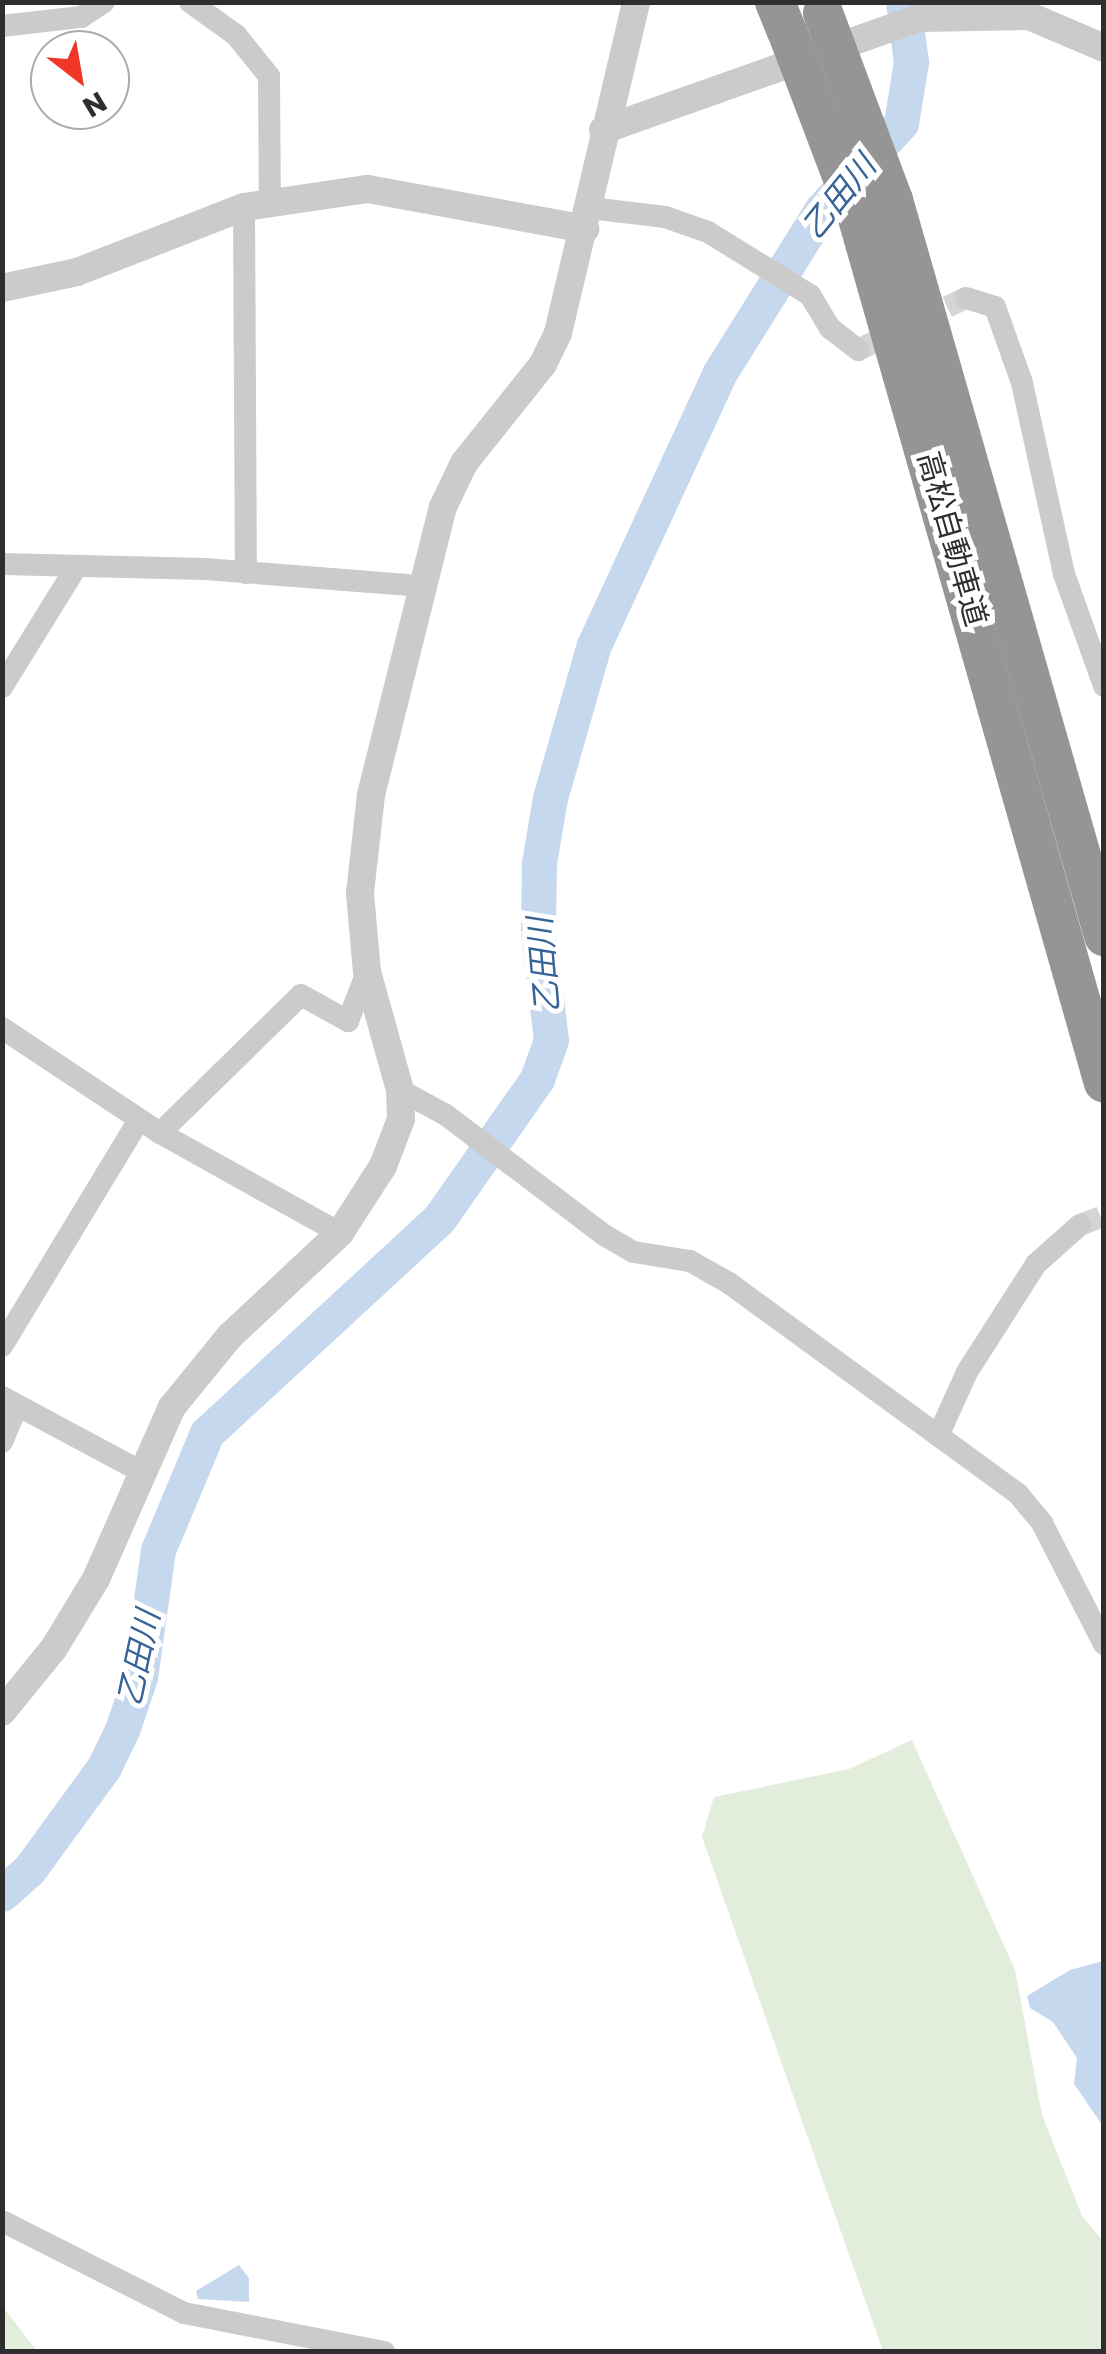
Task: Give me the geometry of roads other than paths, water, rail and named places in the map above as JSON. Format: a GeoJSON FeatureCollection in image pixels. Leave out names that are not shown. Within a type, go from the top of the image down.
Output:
{"type":"FeatureCollection","features":[{"type":"Feature","properties":{"kind":"highway","name":"高松自動車道"},"geometry":{"type":"LineString","coordinates":[[821,8],[1104,1084]]}},
{"type":"Feature","properties":{"kind":"highway","name":"高松自動車道"},"geometry":{"type":"LineString","coordinates":[[781,17],[875,208],[1104,936]]}},
{"type":"Feature","properties":{"kind":"street"},"geometry":{"type":"LineString","coordinates":[[2,26],[80,17],[104,2]]}},
{"type":"Feature","properties":{"kind":"street"},"geometry":{"type":"LineString","coordinates":[[190,2],[236,35],[270,76],[257,206],[246,573]]}},
{"type":"Feature","properties":{"kind":"street"},"geometry":{"type":"LineString","coordinates":[[2,1712],[54,1648],[96,1579],[172,1407],[230,1336],[340,1233],[383,1166],[400,1119],[400,1090],[367,972],[360,893],[371,795],[419,586],[443,507],[464,464],[543,364],[558,334],[636,2]]}},
{"type":"Feature","properties":{"kind":"street"},"geometry":{"type":"LineString","coordinates":[[603,130],[918,18],[1029,16],[1104,48]]}},
{"type":"Feature","properties":{"kind":"street"},"geometry":{"type":"LineString","coordinates":[[2,288],[77,272],[257,206],[368,190],[588,219],[666,217],[758,260],[810,295],[830,328],[858,350]]}},
{"type":"Feature","properties":{"kind":"street"},"geometry":{"type":"LineString","coordinates":[[966,298],[996,307],[1022,383],[1064,574],[1104,686]]}},
{"type":"Feature","properties":{"kind":"street"},"geometry":{"type":"LineString","coordinates":[[2,564],[246,573],[419,586]]}},
{"type":"Feature","properties":{"kind":"street"},"geometry":{"type":"LineString","coordinates":[[2,688],[77,566]]}},
{"type":"Feature","properties":{"kind":"street"},"geometry":{"type":"LineString","coordinates":[[160,1133],[301,995],[348,1022],[367,972]]}},
{"type":"Feature","properties":{"kind":"street"},"geometry":{"type":"LineString","coordinates":[[2,1028],[160,1133],[340,1233]]}},
{"type":"Feature","properties":{"kind":"street"},"geometry":{"type":"LineString","coordinates":[[400,1090],[446,1115],[604,1235],[634,1252],[690,1262],[729,1284],[1018,1494],[1042,1523],[1104,1644]]}},
{"type":"Feature","properties":{"kind":"street"},"geometry":{"type":"LineString","coordinates":[[2,1346],[139,1120]]}},
{"type":"Feature","properties":{"kind":"street"},"geometry":{"type":"LineString","coordinates":[[938,1436],[967,1372],[1036,1264],[1080,1224]]}},
{"type":"Feature","properties":{"kind":"street"},"geometry":{"type":"LineString","coordinates":[[2,1442],[10,1402],[142,1472]]}},
{"type":"Feature","properties":{"kind":"street"},"geometry":{"type":"LineString","coordinates":[[2,2221],[184,2313],[384,2352]]}},
{"type":"Feature","properties":{"kind":"water"},"geometry":{"type":"Polygon","coordinates":[[[1104,1961],[1103,2126],[1074,2084],[1077,2058],[1053,2022],[1030,2008],[1027,1996],[1070,1970],[1104,1961]]]}},
{"type":"Feature","properties":{"kind":"water"},"geometry":{"type":"Polygon","coordinates":[[[239,2265],[249,2278],[249,2302],[198,2299],[196,2291],[239,2265]]]}},
{"type":"Feature","properties":{"kind":"waterway","name":"乙田川"},"geometry":{"type":"LineString","coordinates":[[2,1894],[29,1870],[104,1767],[122,1730],[140,1677],[158,1550],[207,1433],[439,1219],[537,1079],[551,1040],[538,931],[539,863],[550,798],[594,645],[719,374],[822,209],[901,123],[911,62],[903,2]]}},
{"type":"Feature","properties":{"kind":"tunnel"},"geometry":{"type":"LineString","coordinates":[[858,350],[966,298]]}},
{"type":"Feature","properties":{"kind":"tunnel"},"geometry":{"type":"LineString","coordinates":[[1080,1225],[1104,1216]]}}]}
